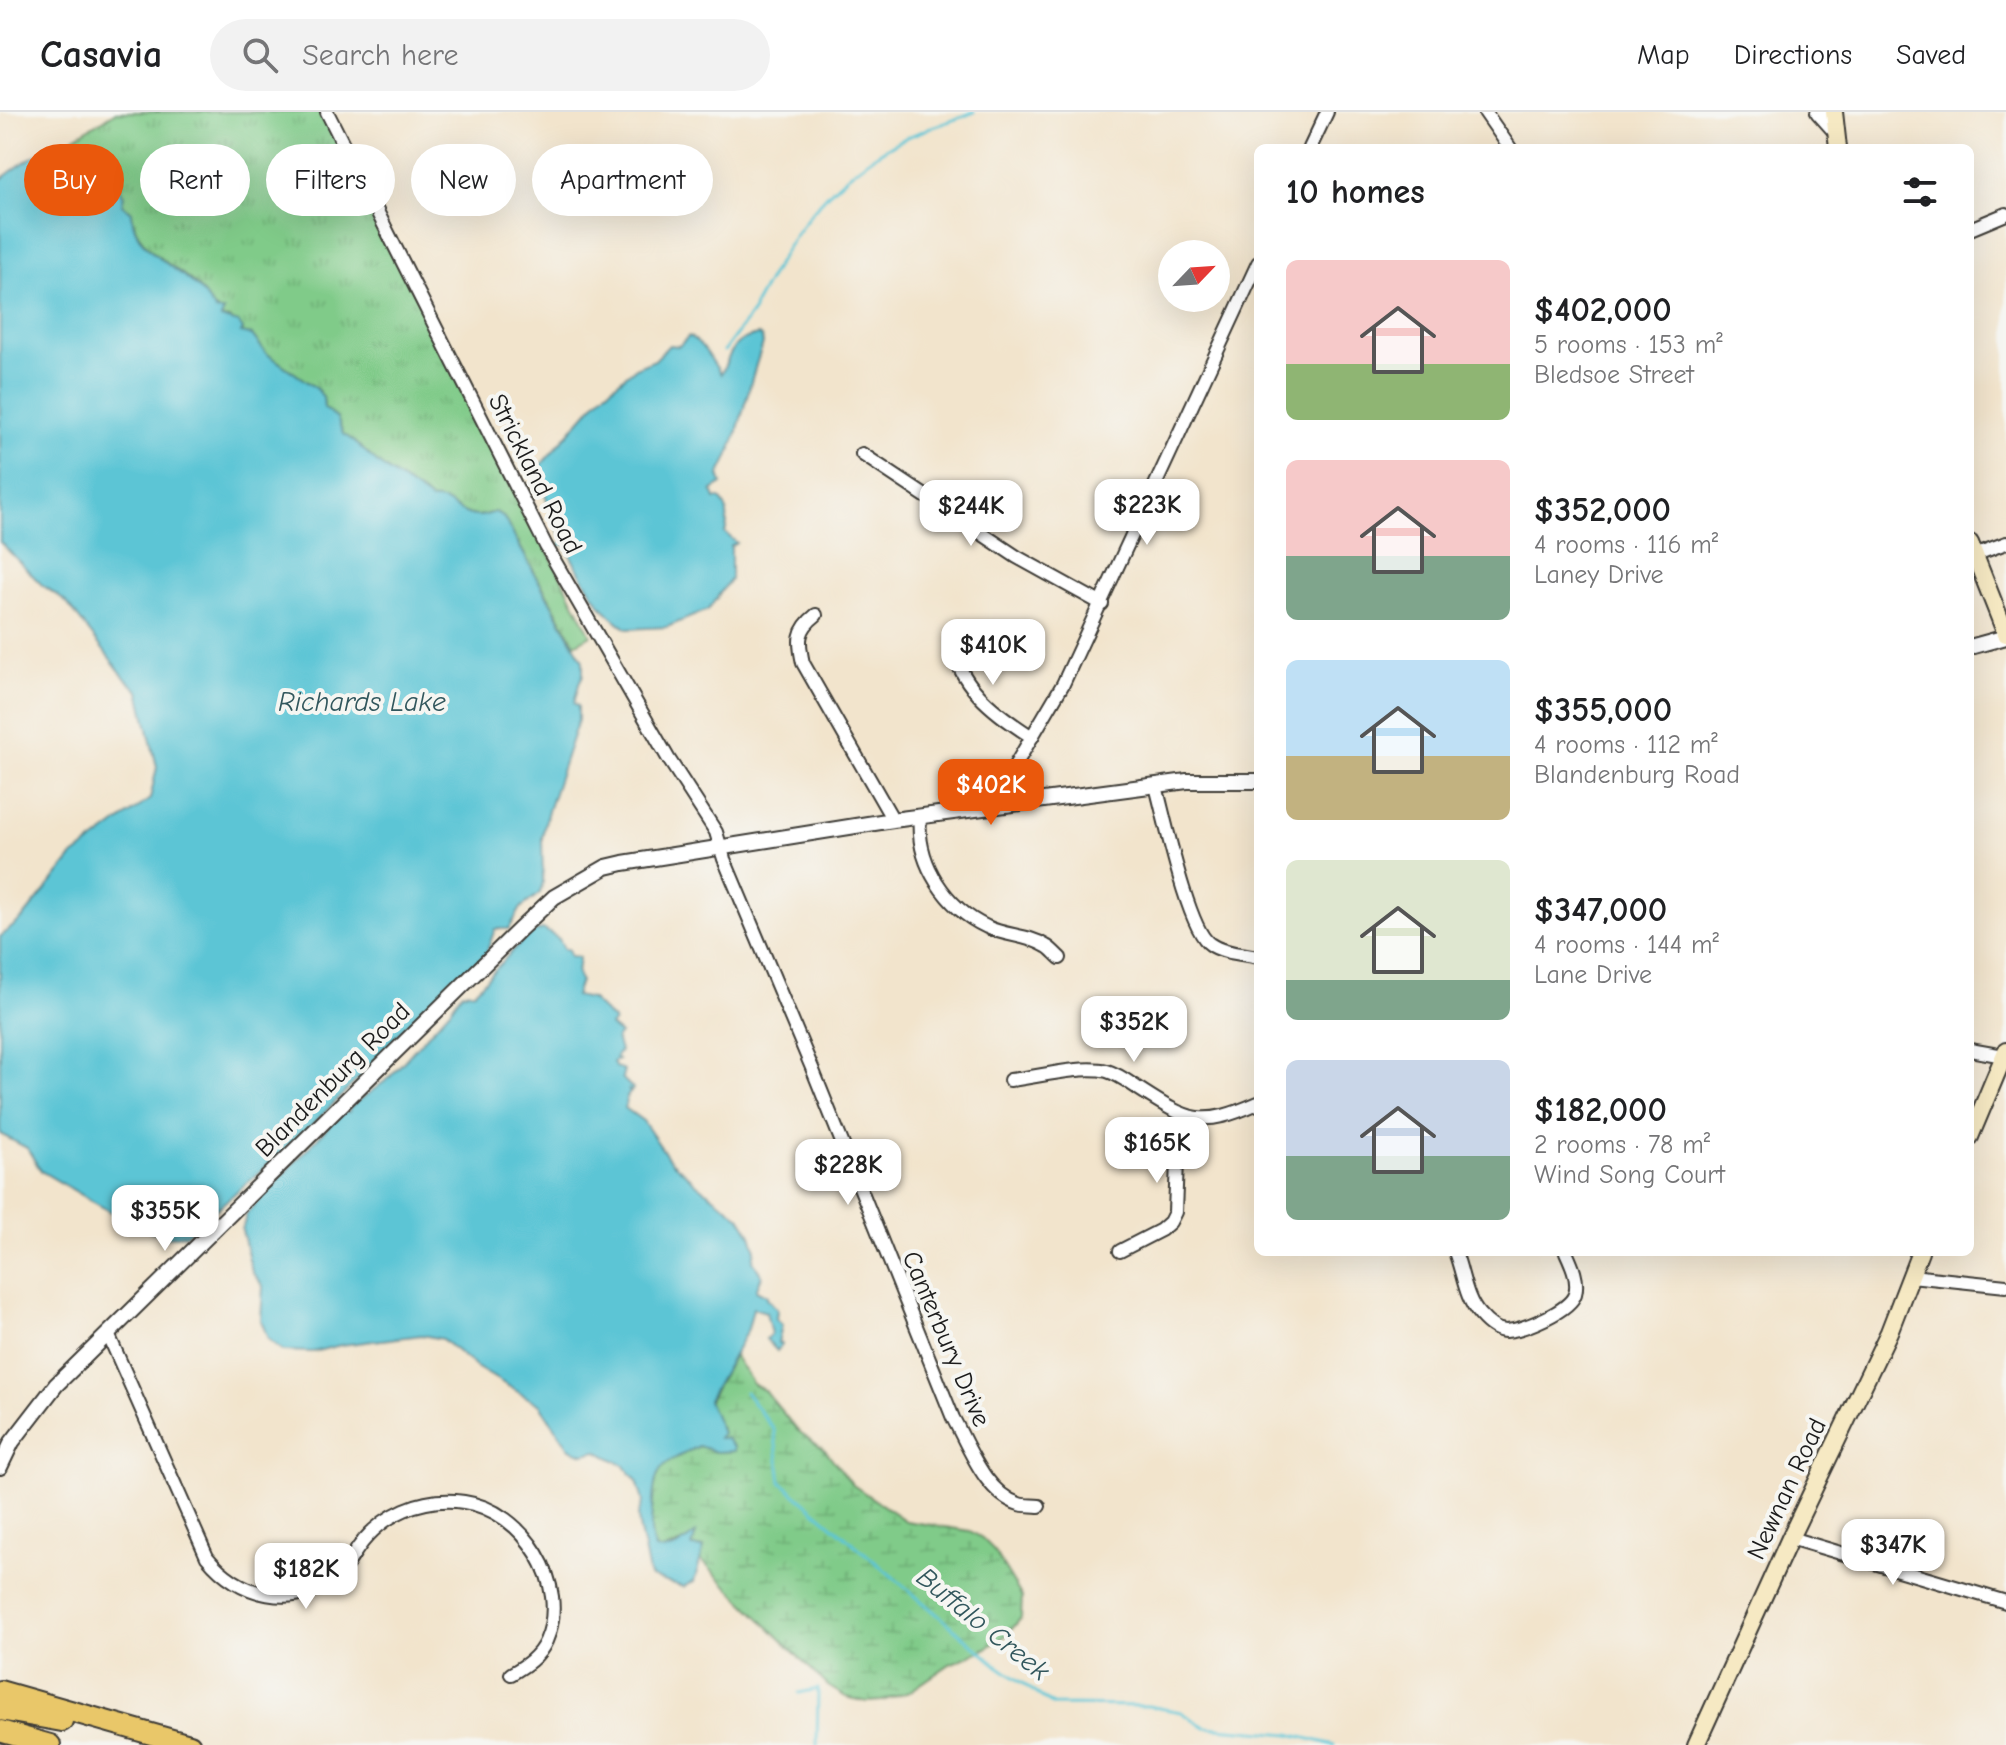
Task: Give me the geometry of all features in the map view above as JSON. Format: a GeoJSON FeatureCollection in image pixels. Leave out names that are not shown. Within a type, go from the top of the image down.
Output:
{"type":"FeatureCollection","features":[{"type":"Feature","properties":{"kind":"highway"},"geometry":{"type":"LineString","coordinates":[[0,1691],[190,1745]]}},
{"type":"Feature","properties":{"kind":"highway"},"geometry":{"type":"LineString","coordinates":[[0,1710],[149,1733]]}},
{"type":"Feature","properties":{"kind":"highway"},"geometry":{"type":"LineString","coordinates":[[0,1731],[50,1745]]}},
{"type":"Feature","properties":{"kind":"main road"},"geometry":{"type":"LineString","coordinates":[[1834,112],[1837,140]]}},
{"type":"Feature","properties":{"kind":"main road"},"geometry":{"type":"LineString","coordinates":[[1974,554],[2006,636]]}},
{"type":"Feature","properties":{"kind":"main road"},"geometry":{"type":"LineString","coordinates":[[1974,1128],[2005,1054]]}},
{"type":"Feature","properties":{"kind":"main road","name":"Newnan Road"},"geometry":{"type":"LineString","coordinates":[[1696,1745],[1790,1538],[1889,1332],[1918,1256]]}},
{"type":"Feature","properties":{"kind":"street","name":"Strickland Road"},"geometry":{"type":"LineString","coordinates":[[327,112],[546,546],[668,758],[716,832],[721,847]]}},
{"type":"Feature","properties":{"kind":"street"},"geometry":{"type":"LineString","coordinates":[[1312,144],[1327,112]]}},
{"type":"Feature","properties":{"kind":"street"},"geometry":{"type":"LineString","coordinates":[[1485,112],[1507,144]]}},
{"type":"Feature","properties":{"kind":"street"},"geometry":{"type":"LineString","coordinates":[[1818,112],[1837,140]]}},
{"type":"Feature","properties":{"kind":"street"},"geometry":{"type":"LineString","coordinates":[[1974,227],[2006,214]]}},
{"type":"Feature","properties":{"kind":"street"},"geometry":{"type":"LineString","coordinates":[[990,808],[1063,684],[1254,272]]}},
{"type":"Feature","properties":{"kind":"street"},"geometry":{"type":"LineString","coordinates":[[862,454],[1017,557],[1102,604]]}},
{"type":"Feature","properties":{"kind":"street"},"geometry":{"type":"LineString","coordinates":[[1974,549],[2006,543]]}},
{"type":"Feature","properties":{"kind":"street"},"geometry":{"type":"LineString","coordinates":[[816,615],[802,626],[798,642],[803,663],[893,820]]}},
{"type":"Feature","properties":{"kind":"street"},"geometry":{"type":"LineString","coordinates":[[950,636],[952,653],[961,673],[979,699],[1032,737]]}},
{"type":"Feature","properties":{"kind":"street"},"geometry":{"type":"LineString","coordinates":[[1974,646],[2006,636]]}},
{"type":"Feature","properties":{"kind":"street","name":"Blandenburg Road"},"geometry":{"type":"LineString","coordinates":[[0,1467],[12,1442],[56,1385],[554,897],[606,867],[893,820],[1187,781],[1254,781]]}},
{"type":"Feature","properties":{"kind":"street"},"geometry":{"type":"LineString","coordinates":[[1156,786],[1178,869],[1203,939],[1212,947],[1254,956]]}},
{"type":"Feature","properties":{"kind":"street"},"geometry":{"type":"LineString","coordinates":[[920,818],[918,836],[922,850],[933,876],[950,899],[989,928],[1046,945],[1060,958]]}},
{"type":"Feature","properties":{"kind":"street","name":"Canterbury Drive"},"geometry":{"type":"LineString","coordinates":[[721,847],[953,1418],[983,1473],[1000,1492],[1019,1504],[1039,1506]]}},
{"type":"Feature","properties":{"kind":"street"},"geometry":{"type":"LineString","coordinates":[[1974,1050],[2005,1054]]}},
{"type":"Feature","properties":{"kind":"street"},"geometry":{"type":"LineString","coordinates":[[1010,1080],[1094,1070],[1111,1072],[1170,1109],[1194,1119],[1228,1116],[1254,1105]]}},
{"type":"Feature","properties":{"kind":"street"},"geometry":{"type":"LineString","coordinates":[[1120,1251],[1161,1230],[1170,1222],[1175,1212],[1177,1161],[1194,1119]]}},
{"type":"Feature","properties":{"kind":"street"},"geometry":{"type":"LineString","coordinates":[[1456,1256],[1473,1308],[1496,1329],[1507,1331],[1545,1318],[1574,1298],[1577,1285],[1567,1256]]}},
{"type":"Feature","properties":{"kind":"street"},"geometry":{"type":"LineString","coordinates":[[1911,1276],[2006,1286]]}},
{"type":"Feature","properties":{"kind":"street"},"geometry":{"type":"LineString","coordinates":[[108,1334],[207,1557],[219,1572],[236,1584],[256,1593],[281,1597],[321,1586],[338,1576],[358,1546],[383,1521],[428,1502],[466,1502],[507,1520],[544,1565],[551,1600],[551,1623],[545,1642],[531,1662],[511,1674]]}},
{"type":"Feature","properties":{"kind":"street"},"geometry":{"type":"LineString","coordinates":[[1790,1538],[2006,1602]]}},
{"type":"Feature","properties":{"kind":"green space"},"geometry":{"type":"Polygon","coordinates":[[[116,112],[322,112],[338,144],[266,144],[266,216],[375,216],[591,635],[575,644],[504,518],[496,512],[470,515],[443,501],[431,500],[384,468],[343,434],[337,418],[324,408],[323,397],[317,389],[266,353],[252,335],[242,334],[243,329],[230,319],[221,318],[222,313],[211,305],[196,285],[147,246],[134,225],[130,210],[124,207],[124,144],[68,141],[116,112]]]}},
{"type":"Feature","properties":{"kind":"green space"},"geometry":{"type":"Polygon","coordinates":[[[734,1355],[753,1384],[765,1391],[797,1430],[826,1451],[853,1485],[906,1521],[970,1531],[992,1548],[1022,1597],[1021,1618],[1007,1635],[983,1650],[950,1664],[909,1692],[882,1701],[867,1702],[846,1697],[828,1686],[700,1559],[704,1547],[692,1548],[689,1540],[662,1551],[655,1548],[651,1521],[655,1484],[661,1469],[699,1446],[717,1452],[734,1451],[718,1438],[721,1429],[707,1404],[734,1355]]]}},
{"type":"Feature","properties":{"kind":"water","name":"Richards Lake"},"geometry":{"type":"Polygon","coordinates":[[[86,140],[94,144],[66,144],[86,140]]]}},
{"type":"Feature","properties":{"kind":"water","name":"Richards Lake"},"geometry":{"type":"Polygon","coordinates":[[[24,163],[24,216],[124,216],[124,206],[132,212],[138,236],[146,246],[196,286],[216,311],[224,311],[221,318],[239,323],[243,329],[241,333],[252,335],[266,353],[317,389],[323,397],[324,408],[337,418],[343,434],[384,468],[431,500],[443,501],[470,515],[496,512],[504,518],[583,661],[583,675],[574,703],[578,706],[578,720],[542,838],[543,882],[540,893],[521,908],[509,929],[495,929],[486,954],[449,990],[410,1021],[295,1142],[187,1234],[168,1237],[133,1225],[41,1171],[27,1148],[0,1134],[0,937],[23,918],[72,857],[150,799],[157,767],[139,691],[126,679],[66,602],[41,584],[0,542],[0,180],[24,163]]]}},
{"type":"Feature","properties":{"kind":"water"},"geometry":{"type":"Polygon","coordinates":[[[758,335],[762,337],[763,344],[738,429],[719,475],[722,484],[712,490],[715,499],[719,498],[727,510],[725,533],[737,543],[731,546],[731,578],[708,610],[667,627],[627,629],[598,601],[575,564],[546,499],[541,465],[602,395],[635,368],[655,360],[669,345],[679,346],[689,336],[703,348],[721,374],[737,344],[758,335]]]}},
{"type":"Feature","properties":{"kind":"water"},"geometry":{"type":"Polygon","coordinates":[[[543,929],[559,939],[570,956],[579,957],[577,974],[580,981],[575,996],[591,999],[614,1021],[610,1026],[620,1034],[616,1039],[620,1051],[615,1058],[618,1060],[613,1062],[615,1067],[624,1070],[622,1078],[633,1089],[631,1092],[628,1089],[630,1093],[625,1108],[643,1121],[669,1159],[740,1217],[751,1235],[755,1248],[753,1261],[762,1276],[756,1290],[768,1296],[777,1309],[776,1319],[782,1325],[778,1343],[781,1343],[777,1351],[766,1339],[771,1334],[766,1312],[753,1308],[748,1329],[708,1400],[722,1433],[718,1438],[726,1438],[734,1451],[716,1452],[699,1446],[667,1464],[658,1475],[651,1525],[655,1549],[671,1549],[696,1533],[692,1547],[704,1548],[694,1582],[683,1587],[650,1577],[639,1526],[638,1515],[643,1501],[637,1481],[624,1465],[597,1451],[584,1454],[570,1449],[540,1405],[476,1367],[442,1339],[422,1335],[341,1345],[313,1352],[283,1351],[268,1339],[261,1320],[263,1286],[252,1272],[242,1230],[247,1213],[342,1112],[349,1112],[350,1107],[388,1079],[450,1010],[462,992],[475,991],[528,934],[543,929]]]}},
{"type":"Feature","properties":{"kind":"waterway"},"geometry":{"type":"LineString","coordinates":[[724,351],[754,310],[769,278],[797,233],[828,194],[868,160],[894,144],[974,112]]}},
{"type":"Feature","properties":{"kind":"waterway"},"geometry":{"type":"LineString","coordinates":[[551,550],[565,542]]}},
{"type":"Feature","properties":{"kind":"waterway","name":"Buffalo Creek"},"geometry":{"type":"LineString","coordinates":[[745,1392],[774,1430],[781,1482],[998,1666],[1053,1705],[1148,1706],[1181,1712],[1205,1727],[1290,1734],[1334,1745]]}},
{"type":"Feature","properties":{"kind":"waterway"},"geometry":{"type":"LineString","coordinates":[[799,1693],[818,1689],[817,1745]]}}]}
